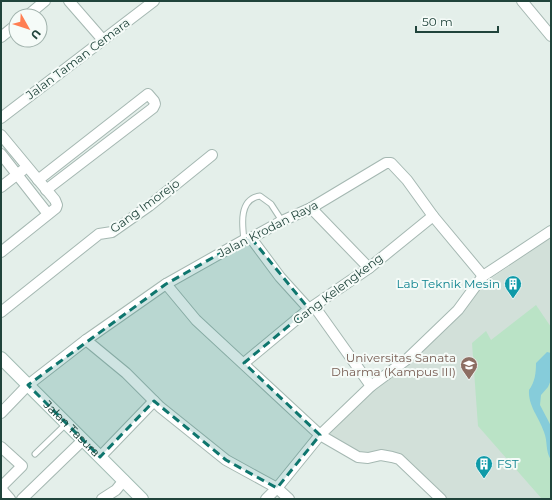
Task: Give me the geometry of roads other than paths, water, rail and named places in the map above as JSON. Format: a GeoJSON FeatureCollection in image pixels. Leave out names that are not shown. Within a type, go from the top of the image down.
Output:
{"type":"FeatureCollection","features":[{"type":"Feature","properties":{"kind":"street"},"geometry":{"type":"LineString","coordinates":[[37,8],[45,1]]}},
{"type":"Feature","properties":{"kind":"street"},"geometry":{"type":"LineString","coordinates":[[69,1],[104,40]]}},
{"type":"Feature","properties":{"kind":"street","name":"Jalan Taman Cemara"},"geometry":{"type":"LineString","coordinates":[[1,118],[154,1]]}},
{"type":"Feature","properties":{"kind":"street"},"geometry":{"type":"LineString","coordinates":[[522,1],[551,36]]}},
{"type":"Feature","properties":{"kind":"street"},"geometry":{"type":"LineString","coordinates":[[38,180],[148,94],[154,101],[155,104],[153,108],[46,190]]}},
{"type":"Feature","properties":{"kind":"street"},"geometry":{"type":"LineString","coordinates":[[106,127],[114,139]]}},
{"type":"Feature","properties":{"kind":"street"},"geometry":{"type":"LineString","coordinates":[[1,135],[55,200],[57,205],[1,252]]}},
{"type":"Feature","properties":{"kind":"street"},"geometry":{"type":"LineString","coordinates":[[73,152],[82,163]]}},
{"type":"Feature","properties":{"kind":"street"},"geometry":{"type":"LineString","coordinates":[[1,154],[48,214]]}},
{"type":"Feature","properties":{"kind":"street","name":"Gang Imorejo"},"geometry":{"type":"LineString","coordinates":[[1,312],[99,234],[112,232],[149,206],[212,155]]}},
{"type":"Feature","properties":{"kind":"street","name":"Jalan Krodan Raya"},"geometry":{"type":"LineString","coordinates":[[1,413],[28,385],[86,340],[166,284],[247,239],[311,208],[383,164],[388,163],[392,165],[407,180],[433,216],[483,276]]}},
{"type":"Feature","properties":{"kind":"street"},"geometry":{"type":"LineString","coordinates":[[1,187],[27,167]]}},
{"type":"Feature","properties":{"kind":"street"},"geometry":{"type":"LineString","coordinates":[[311,208],[369,268]]}},
{"type":"Feature","properties":{"kind":"street","name":"Gang Kelengkeng"},"geometry":{"type":"LineString","coordinates":[[244,363],[311,307],[369,268],[433,216]]}},
{"type":"Feature","properties":{"kind":"street"},"geometry":{"type":"LineString","coordinates":[[266,499],[277,488],[320,435],[370,386],[406,360],[458,310],[483,276],[551,231]]}},
{"type":"Feature","properties":{"kind":"street"},"geometry":{"type":"LineString","coordinates":[[247,239],[280,277],[311,307],[370,386]]}},
{"type":"Feature","properties":{"kind":"street"},"geometry":{"type":"LineString","coordinates":[[166,284],[196,320],[320,435],[358,457],[368,458],[381,455],[399,460],[441,499]]}},
{"type":"Feature","properties":{"kind":"street"},"geometry":{"type":"LineString","coordinates":[[86,340],[126,374],[154,401],[226,460],[277,488],[289,499]]}},
{"type":"Feature","properties":{"kind":"street","name":"Jalan Tasura"},"geometry":{"type":"LineString","coordinates":[[1,358],[142,499]]}},
{"type":"Feature","properties":{"kind":"street"},"geometry":{"type":"LineString","coordinates":[[100,457],[154,401]]}},
{"type":"Feature","properties":{"kind":"street"},"geometry":{"type":"LineString","coordinates":[[22,499],[83,440]]}},
{"type":"Feature","properties":{"kind":"street"},"geometry":{"type":"LineString","coordinates":[[1,447],[22,466],[2,486],[3,491],[10,499]]}},
{"type":"Feature","properties":{"kind":"street"},"geometry":{"type":"LineString","coordinates":[[102,499],[116,490],[124,480]]}},
{"type":"Feature","properties":{"kind":"lane"},"geometry":{"type":"LineString","coordinates":[[247,239],[242,223],[244,208],[249,201],[255,197],[260,196],[266,199],[282,221]]}},
{"type":"Feature","properties":{"kind":"lane"},"geometry":{"type":"LineString","coordinates":[[35,454],[67,424]]}},
{"type":"Feature","properties":{"kind":"water"},"geometry":{"type":"Polygon","coordinates":[[[547,352],[551,353],[551,380],[548,387],[541,395],[540,405],[551,426],[551,460],[548,453],[544,432],[529,396],[529,390],[535,377],[536,363],[547,352]]]}},
{"type":"Feature","properties":{"kind":"place","name":"Lab Teknik Mesin"},"geometry":{"type":"Point","coordinates":[513,299]}},
{"type":"Feature","properties":{"kind":"place","name":"Universitas Sanata Dharma (Kampus III)"},"geometry":{"type":"Point","coordinates":[469,380]}},
{"type":"Feature","properties":{"kind":"place","name":"FST"},"geometry":{"type":"Point","coordinates":[484,479]}}]}
